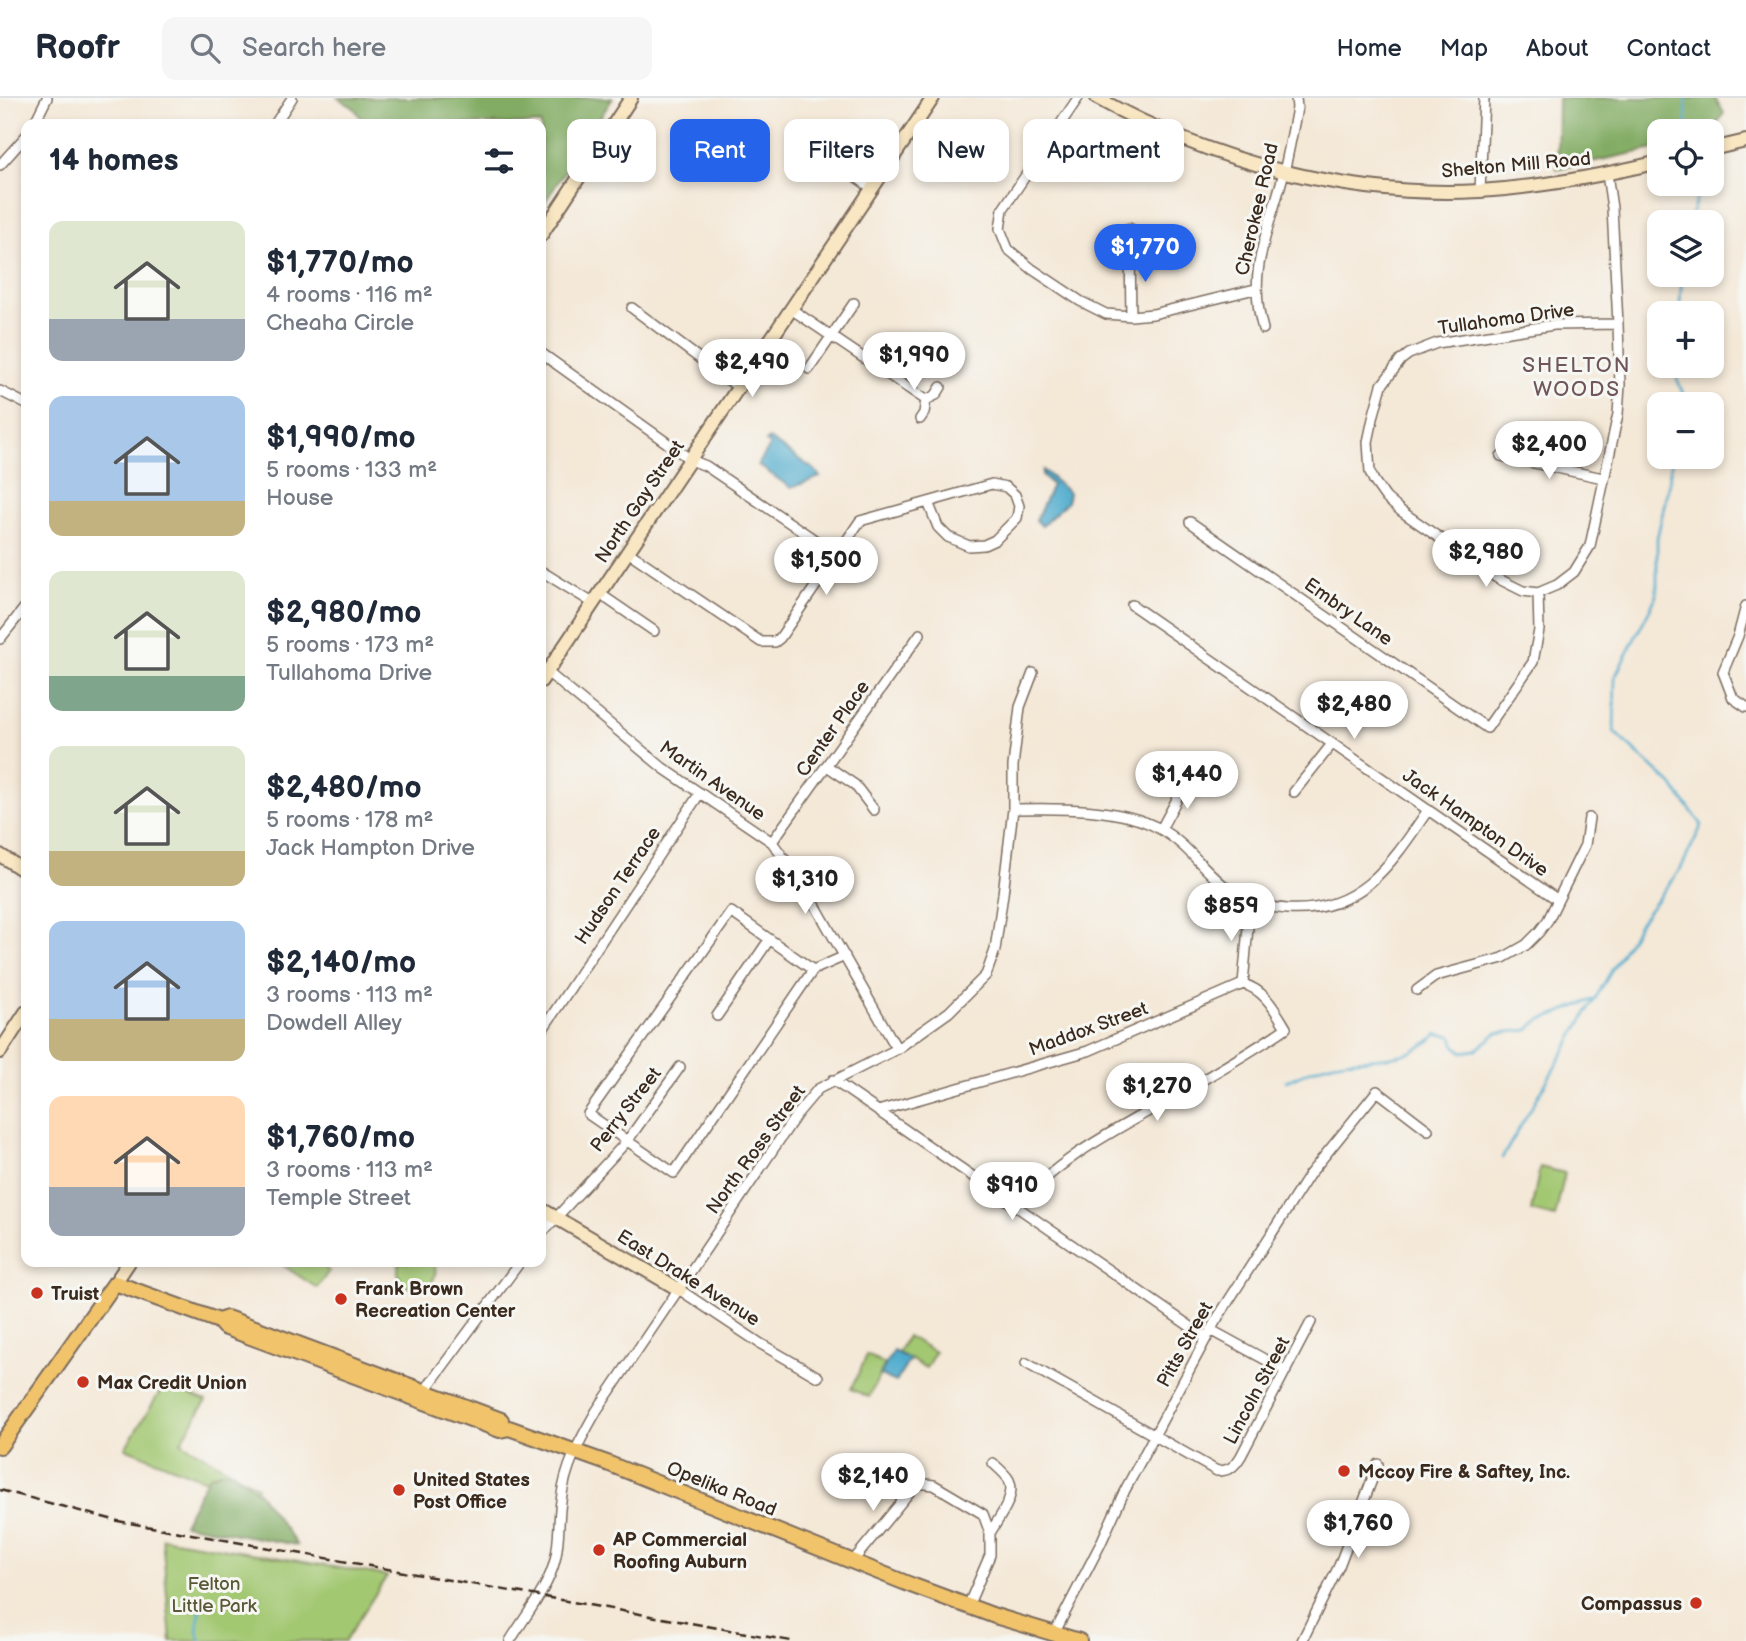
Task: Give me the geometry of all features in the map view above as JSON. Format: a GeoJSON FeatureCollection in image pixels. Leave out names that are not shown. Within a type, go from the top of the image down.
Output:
{"type":"FeatureCollection","features":[{"type":"Feature","properties":{"kind":"main road","name":"Opelika Road"},"geometry":{"type":"LineString","coordinates":[[115,1283],[219,1321],[227,1318],[422,1395],[503,1421],[509,1428],[607,1463],[852,1563],[968,1606],[1079,1641]]}},
{"type":"Feature","properties":{"kind":"main road"},"geometry":{"type":"LineString","coordinates":[[3,1439],[115,1283]]}},
{"type":"Feature","properties":{"kind":"street"},"geometry":{"type":"LineString","coordinates":[[36,119],[47,98]]}},
{"type":"Feature","properties":{"kind":"street"},"geometry":{"type":"LineString","coordinates":[[278,119],[292,98]]}},
{"type":"Feature","properties":{"kind":"street"},"geometry":{"type":"LineString","coordinates":[[546,227],[631,98]]}},
{"type":"Feature","properties":{"kind":"street","name":"North Gay Street"},"geometry":{"type":"LineString","coordinates":[[546,673],[933,98]]}},
{"type":"Feature","properties":{"kind":"street"},"geometry":{"type":"LineString","coordinates":[[1078,98],[1007,200],[1000,219],[1003,240],[1008,249],[1032,269],[1080,301],[1106,314],[1153,314],[1255,289]]}},
{"type":"Feature","properties":{"kind":"street","name":"Shelton Mill Road"},"geometry":{"type":"LineString","coordinates":[[1097,98],[1193,144],[1237,158],[1337,181],[1398,189],[1480,191],[1547,184],[1647,165]]}},
{"type":"Feature","properties":{"kind":"street","name":"Cherokee Road"},"geometry":{"type":"LineString","coordinates":[[1263,329],[1255,289],[1257,268],[1284,170],[1297,108],[1296,98]]}},
{"type":"Feature","properties":{"kind":"street"},"geometry":{"type":"LineString","coordinates":[[1480,191],[1484,98]]}},
{"type":"Feature","properties":{"kind":"street"},"geometry":{"type":"LineString","coordinates":[[0,164],[21,141]]}},
{"type":"Feature","properties":{"kind":"street"},"geometry":{"type":"LineString","coordinates":[[1724,146],[1746,141]]}},
{"type":"Feature","properties":{"kind":"street"},"geometry":{"type":"LineString","coordinates":[[1538,593],[1574,572],[1590,545],[1618,414],[1618,324],[1612,208],[1607,174]]}},
{"type":"Feature","properties":{"kind":"street"},"geometry":{"type":"LineString","coordinates":[[864,182],[872,188]]}},
{"type":"Feature","properties":{"kind":"street"},"geometry":{"type":"LineString","coordinates":[[1130,251],[1131,316]]}},
{"type":"Feature","properties":{"kind":"street"},"geometry":{"type":"LineString","coordinates":[[809,369],[854,303]]}},
{"type":"Feature","properties":{"kind":"street"},"geometry":{"type":"LineString","coordinates":[[632,308],[739,388]]}},
{"type":"Feature","properties":{"kind":"street"},"geometry":{"type":"LineString","coordinates":[[791,309],[926,400]]}},
{"type":"Feature","properties":{"kind":"street","name":"Tullahoma Drive"},"geometry":{"type":"LineString","coordinates":[[1538,593],[1523,591],[1497,578],[1386,498],[1370,472],[1368,442],[1382,385],[1401,360],[1437,343],[1553,326],[1618,324]]}},
{"type":"Feature","properties":{"kind":"street"},"geometry":{"type":"LineString","coordinates":[[546,357],[691,460],[706,466],[837,555]]}},
{"type":"Feature","properties":{"kind":"street"},"geometry":{"type":"LineString","coordinates":[[926,400],[936,395],[941,387]]}},
{"type":"Feature","properties":{"kind":"street"},"geometry":{"type":"LineString","coordinates":[[0,391],[21,402]]}},
{"type":"Feature","properties":{"kind":"street"},"geometry":{"type":"LineString","coordinates":[[920,419],[926,400]]}},
{"type":"Feature","properties":{"kind":"street"},"geometry":{"type":"LineString","coordinates":[[1501,456],[1603,478]]}},
{"type":"Feature","properties":{"kind":"street"},"geometry":{"type":"LineString","coordinates":[[628,552],[761,642],[775,642],[860,521],[992,484],[1006,486],[1015,495],[1017,518],[995,540],[969,547],[948,537],[938,527],[928,502]]}},
{"type":"Feature","properties":{"kind":"street","name":"Embry Lane"},"geometry":{"type":"LineString","coordinates":[[1191,522],[1487,728],[1533,662],[1538,630],[1538,593]]}},
{"type":"Feature","properties":{"kind":"street"},"geometry":{"type":"LineString","coordinates":[[546,573],[597,598],[654,631]]}},
{"type":"Feature","properties":{"kind":"street","name":"Jack Hampton Drive"},"geometry":{"type":"LineString","coordinates":[[1132,605],[1558,901]]}},
{"type":"Feature","properties":{"kind":"street"},"geometry":{"type":"LineString","coordinates":[[1746,606],[1738,636],[1723,672],[1733,698],[1746,708]]}},
{"type":"Feature","properties":{"kind":"street"},"geometry":{"type":"LineString","coordinates":[[0,639],[21,612]]}},
{"type":"Feature","properties":{"kind":"street","name":"Center Place"},"geometry":{"type":"LineString","coordinates":[[772,842],[920,634]]}},
{"type":"Feature","properties":{"kind":"street","name":"North Ross Street"},"geometry":{"type":"LineString","coordinates":[[510,1641],[555,1562],[560,1503],[565,1474],[573,1452],[597,1410],[797,1114],[818,1089],[897,1049],[949,1012],[986,975],[995,950],[1013,809],[1013,766],[1020,707],[1033,673]]}},
{"type":"Feature","properties":{"kind":"street","name":"Martin Avenue"},"geometry":{"type":"LineString","coordinates":[[546,678],[663,768],[772,842],[806,889],[897,1049]]}},
{"type":"Feature","properties":{"kind":"street"},"geometry":{"type":"LineString","coordinates":[[1294,792],[1332,744]]}},
{"type":"Feature","properties":{"kind":"street"},"geometry":{"type":"LineString","coordinates":[[827,766],[855,785],[874,810]]}},
{"type":"Feature","properties":{"kind":"street"},"geometry":{"type":"LineString","coordinates":[[1161,829],[1176,801],[1180,781]]}},
{"type":"Feature","properties":{"kind":"street","name":"Hudson Terrace"},"geometry":{"type":"LineString","coordinates":[[546,1024],[700,793]]}},
{"type":"Feature","properties":{"kind":"street"},"geometry":{"type":"LineString","coordinates":[[1013,809],[1053,808],[1140,820],[1161,829],[1183,846],[1217,881],[1250,904],[1293,909],[1322,907],[1349,897],[1373,882],[1393,861],[1428,810]]}},
{"type":"Feature","properties":{"kind":"street"},"geometry":{"type":"LineString","coordinates":[[1417,990],[1436,976],[1503,958],[1526,945],[1544,926],[1558,901],[1584,845],[1589,818]]}},
{"type":"Feature","properties":{"kind":"street"},"geometry":{"type":"LineString","coordinates":[[0,855],[21,869]]}},
{"type":"Feature","properties":{"kind":"street"},"geometry":{"type":"LineString","coordinates":[[1016,1207],[1035,1185],[1076,1153],[1253,1051],[1286,1028],[1261,993],[1254,987],[1243,984],[1250,904]]}},
{"type":"Feature","properties":{"kind":"street"},"geometry":{"type":"LineString","coordinates":[[813,970],[730,912],[588,1114],[674,1173],[813,970],[845,956]]}},
{"type":"Feature","properties":{"kind":"street"},"geometry":{"type":"LineString","coordinates":[[717,1016],[769,940]]}},
{"type":"Feature","properties":{"kind":"street","name":"Maddox Street"},"geometry":{"type":"LineString","coordinates":[[878,1111],[1088,1051],[1243,984]]}},
{"type":"Feature","properties":{"kind":"street"},"geometry":{"type":"LineString","coordinates":[[2,1045],[21,1019]]}},
{"type":"Feature","properties":{"kind":"street","name":"Perry Street"},"geometry":{"type":"LineString","coordinates":[[546,1227],[628,1140],[680,1067]]}},
{"type":"Feature","properties":{"kind":"street"},"geometry":{"type":"LineString","coordinates":[[833,1080],[1016,1207],[1209,1334],[1286,1371]]}},
{"type":"Feature","properties":{"kind":"street","name":"Pitts Street"},"geometry":{"type":"LineString","coordinates":[[1054,1634],[1154,1435],[1209,1334],[1309,1175],[1377,1091],[1428,1130]]}},
{"type":"Feature","properties":{"kind":"street","name":"East Drake Avenue"},"geometry":{"type":"LineString","coordinates":[[546,1212],[680,1290],[761,1344],[818,1377]]}},
{"type":"Feature","properties":{"kind":"street"},"geometry":{"type":"LineString","coordinates":[[115,1283],[126,1267]]}},
{"type":"Feature","properties":{"kind":"street"},"geometry":{"type":"LineString","coordinates":[[422,1395],[516,1267]]}},
{"type":"Feature","properties":{"kind":"street","name":"Lincoln Street"},"geometry":{"type":"LineString","coordinates":[[1154,1435],[1217,1471],[1227,1471],[1236,1465],[1311,1322]]}},
{"type":"Feature","properties":{"kind":"street"},"geometry":{"type":"LineString","coordinates":[[1026,1363],[1154,1435]]}},
{"type":"Feature","properties":{"kind":"street"},"geometry":{"type":"LineString","coordinates":[[990,1532],[1011,1494],[1010,1480],[993,1463]]}},
{"type":"Feature","properties":{"kind":"street"},"geometry":{"type":"LineString","coordinates":[[1302,1641],[1339,1566],[1378,1464]]}},
{"type":"Feature","properties":{"kind":"street"},"geometry":{"type":"LineString","coordinates":[[852,1563],[917,1483],[934,1485],[983,1514],[990,1532],[990,1555],[968,1606]]}},
{"type":"Feature","properties":{"kind":"green space"},"geometry":{"type":"Polygon","coordinates":[[[338,98],[613,98],[599,119],[567,119],[567,168],[546,200],[546,119],[361,118],[354,108],[338,98]]]}},
{"type":"Feature","properties":{"kind":"green space"},"geometry":{"type":"Polygon","coordinates":[[[1558,98],[1715,98],[1724,113],[1720,119],[1647,119],[1647,150],[1557,169],[1558,98]]]}},
{"type":"Feature","properties":{"kind":"green space"},"geometry":{"type":"Polygon","coordinates":[[[1540,1167],[1565,1173],[1555,1217],[1531,1211],[1540,1167]]]}},
{"type":"Feature","properties":{"kind":"green space"},"geometry":{"type":"Polygon","coordinates":[[[286,1267],[326,1267],[329,1271],[317,1288],[286,1267]]]}},
{"type":"Feature","properties":{"kind":"green space"},"geometry":{"type":"Polygon","coordinates":[[[435,1267],[436,1270],[433,1281],[424,1290],[407,1287],[399,1276],[398,1269],[435,1267]]]}},
{"type":"Feature","properties":{"kind":"green space"},"geometry":{"type":"Polygon","coordinates":[[[907,1336],[935,1352],[926,1368],[898,1353],[907,1336]]]}},
{"type":"Feature","properties":{"kind":"green space"},"geometry":{"type":"Polygon","coordinates":[[[867,1355],[885,1364],[869,1397],[851,1389],[867,1355]]]}},
{"type":"Feature","properties":{"kind":"green space"},"geometry":{"type":"Polygon","coordinates":[[[165,1384],[206,1401],[181,1442],[257,1486],[254,1497],[125,1448],[165,1384]]]}},
{"type":"Feature","properties":{"kind":"green space"},"geometry":{"type":"Polygon","coordinates":[[[232,1471],[258,1492],[297,1545],[183,1524],[208,1477],[219,1472],[232,1471]]]}},
{"type":"Feature","properties":{"kind":"green space","name":"Felton Little Park"},"geometry":{"type":"Polygon","coordinates":[[[162,1538],[387,1576],[345,1641],[171,1641],[162,1538]]]}},
{"type":"Feature","properties":{"kind":"water"},"geometry":{"type":"Polygon","coordinates":[[[769,439],[815,470],[820,477],[791,488],[758,465],[770,446],[766,442],[769,439]]]}},
{"type":"Feature","properties":{"kind":"water"},"geometry":{"type":"Polygon","coordinates":[[[1043,470],[1069,493],[1067,502],[1042,526],[1036,520],[1052,485],[1042,475],[1043,470]]]}},
{"type":"Feature","properties":{"kind":"water"},"geometry":{"type":"Polygon","coordinates":[[[893,1351],[910,1359],[896,1382],[880,1375],[893,1351]]]}},
{"type":"Feature","properties":{"kind":"waterway"},"geometry":{"type":"LineString","coordinates":[[1686,98],[1687,119]]}},
{"type":"Feature","properties":{"kind":"waterway"},"geometry":{"type":"LineString","coordinates":[[1693,210],[1697,196]]}},
{"type":"Feature","properties":{"kind":"waterway"},"geometry":{"type":"LineString","coordinates":[[1680,301],[1681,287]]}},
{"type":"Feature","properties":{"kind":"waterway"},"geometry":{"type":"LineString","coordinates":[[1677,378],[1682,392]]}},
{"type":"Feature","properties":{"kind":"waterway"},"geometry":{"type":"LineString","coordinates":[[1502,1158],[1640,922],[1681,868],[1702,825],[1672,785],[1614,732],[1615,677],[1657,595],[1657,538],[1671,469]]}},
{"type":"Feature","properties":{"kind":"waterway"},"geometry":{"type":"LineString","coordinates":[[1286,1081],[1333,1063],[1388,1058],[1413,1051],[1437,1034],[1452,1036],[1454,1044],[1462,1052],[1476,1050],[1497,1033],[1528,1030],[1540,1020],[1595,999]]}},
{"type":"Feature","properties":{"kind":"waterway"},"geometry":{"type":"LineString","coordinates":[[200,1597],[198,1629],[201,1641]]}},
{"type":"Feature","properties":{"kind":"railway"},"geometry":{"type":"LineString","coordinates":[[0,1490],[118,1521],[791,1641]]}},
{"type":"Feature","properties":{"kind":"place","name":"Truist"},"geometry":{"type":"Point","coordinates":[37,1293]}},
{"type":"Feature","properties":{"kind":"place","name":"Frank Brown Recreation Center"},"geometry":{"type":"Point","coordinates":[341,1299]}},
{"type":"Feature","properties":{"kind":"place","name":"Max Credit Union"},"geometry":{"type":"Point","coordinates":[83,1382]}},
{"type":"Feature","properties":{"kind":"place","name":"Mccoy Fire & Saftey, Inc."},"geometry":{"type":"Point","coordinates":[1344,1471]}},
{"type":"Feature","properties":{"kind":"place","name":"United States Post Office"},"geometry":{"type":"Point","coordinates":[399,1490]}},
{"type":"Feature","properties":{"kind":"place","name":"AP Commercial Roofing Auburn"},"geometry":{"type":"Point","coordinates":[599,1550]}},
{"type":"Feature","properties":{"kind":"place","name":"Compassus"},"geometry":{"type":"Point","coordinates":[1696,1603]}},
{"type":"Feature","properties":{"kind":"district","name":"SHELTON WOODS"},"geometry":{"type":"Point","coordinates":[1577,377]}}]}
